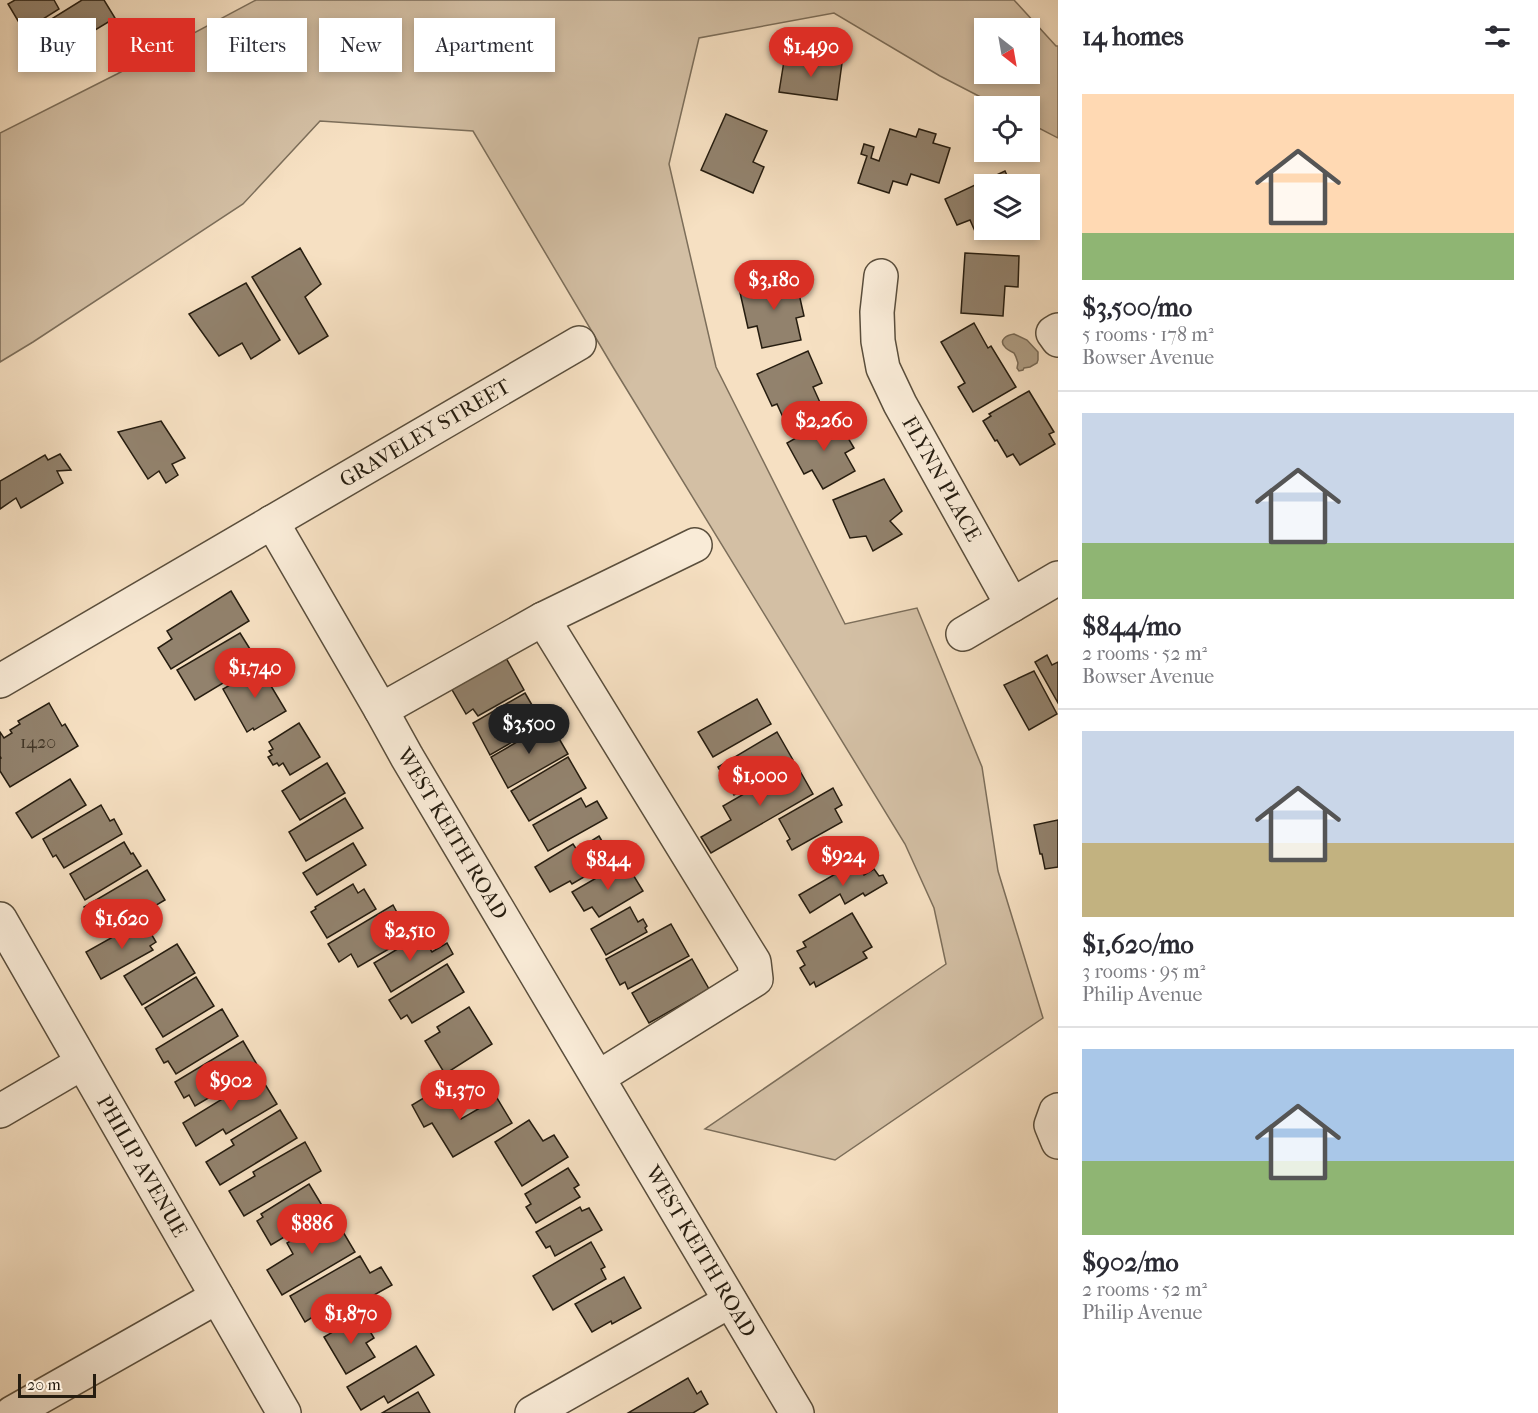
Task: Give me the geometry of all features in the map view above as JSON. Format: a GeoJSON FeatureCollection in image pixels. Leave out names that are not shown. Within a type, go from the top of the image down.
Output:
{"type":"FeatureCollection","features":[{"type":"Feature","properties":{"kind":"street","name":"FLYNN PLACE"},"geometry":{"type":"LineString","coordinates":[[881,276],[877,312],[878,341],[883,368],[904,412],[1011,606]]}},
{"type":"Feature","properties":{"kind":"street"},"geometry":{"type":"LineString","coordinates":[[1058,330],[1053,333],[1058,340]]}},
{"type":"Feature","properties":{"kind":"street","name":"GRAVELEY STREET"},"geometry":{"type":"LineString","coordinates":[[272,522],[579,343]]}},
{"type":"Feature","properties":{"kind":"street"},"geometry":{"type":"LineString","coordinates":[[0,681],[272,522]]}},
{"type":"Feature","properties":{"kind":"street","name":"WEST KEITH ROAD"},"geometry":{"type":"LineString","coordinates":[[272,522],[407,757],[797,1413]]}},
{"type":"Feature","properties":{"kind":"street"},"geometry":{"type":"LineString","coordinates":[[381,710],[543,619],[695,545]]}},
{"type":"Feature","properties":{"kind":"street"},"geometry":{"type":"LineString","coordinates":[[963,634],[1058,578]]}},
{"type":"Feature","properties":{"kind":"street"},"geometry":{"type":"LineString","coordinates":[[543,619],[754,962],[756,979],[599,1077]]}},
{"type":"Feature","properties":{"kind":"street","name":"PHILIP AVENUE"},"geometry":{"type":"LineString","coordinates":[[0,919],[284,1413]]}},
{"type":"Feature","properties":{"kind":"street"},"geometry":{"type":"LineString","coordinates":[[0,1110],[82,1063]]}},
{"type":"Feature","properties":{"kind":"street"},"geometry":{"type":"LineString","coordinates":[[1058,1110],[1051,1125],[1058,1142]]}},
{"type":"Feature","properties":{"kind":"street"},"geometry":{"type":"LineString","coordinates":[[12,1413],[217,1297]]}},
{"type":"Feature","properties":{"kind":"street"},"geometry":{"type":"LineString","coordinates":[[531,1413],[730,1302]]}},
{"type":"Feature","properties":{"kind":"shaded area"},"geometry":{"type":"Polygon","coordinates":[[[256,0],[1014,0],[1030,18],[974,18],[974,84],[1040,84],[1040,28],[1058,46],[1058,138],[1040,129],[1040,96],[979,96],[940,76],[834,13],[699,38],[669,164],[716,367],[845,624],[917,608],[982,767],[998,871],[1043,1018],[835,1160],[705,1129],[946,964],[934,908],[905,844],[613,367],[473,131],[320,121],[243,204],[0,362],[0,133],[121,72],[195,72],[195,32],[207,26],[207,72],[307,72],[307,18],[222,18],[256,0]]]}},
{"type":"Feature","properties":{"kind":"shaded area"},"geometry":{"type":"Polygon","coordinates":[[[1014,334],[1027,340],[1038,352],[1037,363],[1019,371],[1015,354],[1002,342],[1006,337],[1014,334]]]}},
{"type":"Feature","properties":{"kind":"building"},"geometry":{"type":"Polygon","coordinates":[[[15,0],[54,0],[59,9],[45,18],[18,18],[18,21],[8,4],[15,0]]]}},
{"type":"Feature","properties":{"kind":"building"},"geometry":{"type":"Polygon","coordinates":[[[82,0],[104,0],[115,18],[108,18],[108,22],[96,29],[96,18],[53,18],[82,0]]]}},
{"type":"Feature","properties":{"kind":"building"},"geometry":{"type":"Polygon","coordinates":[[[785,55],[842,63],[837,100],[779,92],[785,55]]]}},
{"type":"Feature","properties":{"kind":"building"},"geometry":{"type":"Polygon","coordinates":[[[726,114],[767,131],[753,162],[764,167],[753,193],[701,170],[726,114]]]}},
{"type":"Feature","properties":{"kind":"building"},"geometry":{"type":"Polygon","coordinates":[[[890,129],[916,137],[919,129],[936,134],[933,143],[950,148],[939,183],[911,174],[907,185],[893,181],[889,193],[858,183],[867,156],[861,154],[864,144],[874,147],[871,158],[879,161],[890,129]]]}},
{"type":"Feature","properties":{"kind":"building"},"geometry":{"type":"Polygon","coordinates":[[[974,185],[974,229],[970,220],[957,225],[945,199],[974,185]]]}},
{"type":"Feature","properties":{"kind":"building"},"geometry":{"type":"Polygon","coordinates":[[[300,248],[321,284],[305,297],[328,336],[299,354],[252,277],[300,248]]]}},
{"type":"Feature","properties":{"kind":"building"},"geometry":{"type":"Polygon","coordinates":[[[965,253],[1019,256],[1018,287],[1005,286],[1003,316],[961,313],[965,253]]]}},
{"type":"Feature","properties":{"kind":"building"},"geometry":{"type":"Polygon","coordinates":[[[795,276],[804,316],[796,318],[801,340],[762,348],[757,326],[748,328],[739,288],[795,276]]]}},
{"type":"Feature","properties":{"kind":"building"},"geometry":{"type":"Polygon","coordinates":[[[246,283],[280,340],[251,359],[242,343],[219,356],[189,314],[246,283]]]}},
{"type":"Feature","properties":{"kind":"building"},"geometry":{"type":"Polygon","coordinates":[[[974,323],[988,348],[991,346],[1016,387],[973,412],[958,387],[965,383],[941,342],[974,323]]]}},
{"type":"Feature","properties":{"kind":"building"},"geometry":{"type":"Polygon","coordinates":[[[808,351],[822,383],[813,387],[823,409],[786,424],[777,404],[772,406],[757,374],[808,351]]]}},
{"type":"Feature","properties":{"kind":"building"},"geometry":{"type":"Polygon","coordinates":[[[1029,391],[1054,432],[1049,434],[1055,444],[1020,465],[1013,454],[1007,457],[983,421],[991,416],[989,414],[1029,391]]]}},
{"type":"Feature","properties":{"kind":"building"},"geometry":{"type":"Polygon","coordinates":[[[835,416],[854,448],[845,453],[855,471],[823,489],[812,470],[804,474],[787,443],[835,416]]]}},
{"type":"Feature","properties":{"kind":"building"},"geometry":{"type":"Polygon","coordinates":[[[161,421],[185,458],[172,464],[178,475],[166,483],[159,471],[148,479],[118,432],[161,421]]]}},
{"type":"Feature","properties":{"kind":"building"},"geometry":{"type":"Polygon","coordinates":[[[60,454],[71,470],[57,471],[63,483],[21,508],[16,498],[0,509],[0,481],[45,455],[48,460],[60,454]]]}},
{"type":"Feature","properties":{"kind":"building"},"geometry":{"type":"Polygon","coordinates":[[[884,479],[902,511],[890,521],[902,534],[873,551],[866,536],[850,538],[833,500],[884,479]]]}},
{"type":"Feature","properties":{"kind":"building"},"geometry":{"type":"Polygon","coordinates":[[[231,591],[249,621],[171,669],[158,648],[172,639],[167,631],[231,591]]]}},
{"type":"Feature","properties":{"kind":"building"},"geometry":{"type":"Polygon","coordinates":[[[240,633],[258,662],[195,700],[177,670],[240,633]]]}},
{"type":"Feature","properties":{"kind":"building"},"geometry":{"type":"Polygon","coordinates":[[[1047,655],[1052,665],[1058,662],[1058,703],[1035,662],[1047,655]]]}},
{"type":"Feature","properties":{"kind":"building"},"geometry":{"type":"Polygon","coordinates":[[[506,658],[524,690],[478,716],[473,709],[466,714],[451,688],[506,658]]]}},
{"type":"Feature","properties":{"kind":"building"},"geometry":{"type":"Polygon","coordinates":[[[267,664],[278,682],[271,686],[286,711],[247,732],[223,689],[267,664]]]}},
{"type":"Feature","properties":{"kind":"building"},"geometry":{"type":"Polygon","coordinates":[[[1034,671],[1057,714],[1029,730],[1004,685],[1034,671]]]}},
{"type":"Feature","properties":{"kind":"building"},"geometry":{"type":"Polygon","coordinates":[[[525,693],[543,724],[490,755],[473,723],[525,693]]]}},
{"type":"Feature","properties":{"kind":"building"},"geometry":{"type":"Polygon","coordinates":[[[757,699],[771,724],[713,757],[698,732],[757,699]]]}},
{"type":"Feature","properties":{"kind":"building"},"geometry":{"type":"Polygon","coordinates":[[[49,703],[62,726],[65,724],[78,746],[10,787],[0,771],[0,732],[4,738],[12,733],[10,730],[20,724],[18,721],[49,703]]]}},
{"type":"Feature","properties":{"kind":"building"},"geometry":{"type":"Polygon","coordinates":[[[299,723],[320,757],[290,775],[283,763],[279,766],[277,763],[273,765],[268,757],[272,755],[269,751],[273,749],[269,742],[299,723]]]}},
{"type":"Feature","properties":{"kind":"building"},"geometry":{"type":"Polygon","coordinates":[[[550,723],[568,754],[508,788],[491,757],[550,723]]]}},
{"type":"Feature","properties":{"kind":"building"},"geometry":{"type":"Polygon","coordinates":[[[777,732],[793,760],[734,795],[718,767],[777,732]]]}},
{"type":"Feature","properties":{"kind":"building"},"geometry":{"type":"Polygon","coordinates":[[[568,757],[586,788],[529,821],[511,791],[568,757]]]}},
{"type":"Feature","properties":{"kind":"building"},"geometry":{"type":"Polygon","coordinates":[[[327,763],[345,793],[300,820],[282,791],[327,763]]]}},
{"type":"Feature","properties":{"kind":"building"},"geometry":{"type":"Polygon","coordinates":[[[796,764],[813,794],[711,853],[701,837],[731,820],[723,806],[796,764]]]}},
{"type":"Feature","properties":{"kind":"building"},"geometry":{"type":"Polygon","coordinates":[[[70,779],[86,805],[32,838],[16,813],[70,779]]]}},
{"type":"Feature","properties":{"kind":"building"},"geometry":{"type":"Polygon","coordinates":[[[833,788],[842,805],[835,809],[842,822],[792,850],[787,841],[790,839],[779,819],[833,788]]]}},
{"type":"Feature","properties":{"kind":"building"},"geometry":{"type":"Polygon","coordinates":[[[345,798],[363,828],[306,861],[289,832],[345,798]]]}},
{"type":"Feature","properties":{"kind":"building"},"geometry":{"type":"Polygon","coordinates":[[[581,798],[586,807],[597,801],[607,818],[548,851],[533,825],[581,798]]]}},
{"type":"Feature","properties":{"kind":"building"},"geometry":{"type":"Polygon","coordinates":[[[101,805],[110,821],[114,819],[122,834],[64,868],[56,855],[53,857],[43,839],[101,805]]]}},
{"type":"Feature","properties":{"kind":"building"},"geometry":{"type":"Polygon","coordinates":[[[1058,820],[1058,867],[1045,869],[1034,825],[1058,820]]]}},
{"type":"Feature","properties":{"kind":"building"},"geometry":{"type":"Polygon","coordinates":[[[599,836],[613,860],[572,884],[570,881],[550,892],[535,867],[573,844],[577,850],[599,836]]]}},
{"type":"Feature","properties":{"kind":"building"},"geometry":{"type":"Polygon","coordinates":[[[124,842],[141,866],[85,900],[70,874],[124,842]]]}},
{"type":"Feature","properties":{"kind":"building"},"geometry":{"type":"Polygon","coordinates":[[[353,843],[366,865],[317,895],[303,873],[353,843]]]}},
{"type":"Feature","properties":{"kind":"building"},"geometry":{"type":"Polygon","coordinates":[[[856,862],[864,875],[874,869],[879,876],[883,875],[887,883],[845,904],[840,894],[810,913],[799,895],[856,862]]]}},
{"type":"Feature","properties":{"kind":"building"},"geometry":{"type":"Polygon","coordinates":[[[617,866],[621,873],[629,868],[643,891],[599,917],[592,907],[584,911],[572,892],[617,866]]]}},
{"type":"Feature","properties":{"kind":"building"},"geometry":{"type":"Polygon","coordinates":[[[147,870],[165,900],[102,937],[84,907],[147,870]]]}},
{"type":"Feature","properties":{"kind":"building"},"geometry":{"type":"Polygon","coordinates":[[[353,884],[358,893],[364,889],[376,909],[327,938],[311,912],[316,909],[315,907],[353,884]]]}},
{"type":"Feature","properties":{"kind":"building"},"geometry":{"type":"Polygon","coordinates":[[[393,905],[401,920],[385,930],[394,946],[358,967],[351,954],[339,962],[328,944],[393,905]]]}},
{"type":"Feature","properties":{"kind":"building"},"geometry":{"type":"Polygon","coordinates":[[[630,907],[638,922],[643,919],[647,932],[606,955],[591,929],[630,907]]]}},
{"type":"Feature","properties":{"kind":"building"},"geometry":{"type":"Polygon","coordinates":[[[852,913],[872,947],[863,952],[867,958],[816,987],[814,982],[810,985],[800,968],[805,965],[797,951],[806,947],[803,942],[852,913]]]}},
{"type":"Feature","properties":{"kind":"building"},"geometry":{"type":"Polygon","coordinates":[[[143,920],[156,942],[150,946],[153,950],[101,979],[86,952],[143,920]]]}},
{"type":"Feature","properties":{"kind":"building"},"geometry":{"type":"Polygon","coordinates":[[[671,924],[689,956],[628,989],[625,982],[620,985],[606,959],[671,924]]]}},
{"type":"Feature","properties":{"kind":"building"},"geometry":{"type":"Polygon","coordinates":[[[421,935],[432,952],[447,943],[453,954],[391,992],[374,963],[421,935]]]}},
{"type":"Feature","properties":{"kind":"building"},"geometry":{"type":"Polygon","coordinates":[[[177,944],[195,973],[142,1005],[124,976],[177,944]]]}},
{"type":"Feature","properties":{"kind":"building"},"geometry":{"type":"Polygon","coordinates":[[[692,959],[709,989],[649,1023],[632,993],[692,959]]]}},
{"type":"Feature","properties":{"kind":"building"},"geometry":{"type":"Polygon","coordinates":[[[447,964],[464,992],[412,1023],[407,1015],[401,1019],[389,1000],[447,964]]]}},
{"type":"Feature","properties":{"kind":"building"},"geometry":{"type":"Polygon","coordinates":[[[196,977],[214,1006],[163,1037],[145,1008],[196,977]]]}},
{"type":"Feature","properties":{"kind":"building"},"geometry":{"type":"Polygon","coordinates":[[[469,1007],[492,1044],[445,1074],[425,1041],[440,1032],[437,1027],[469,1007]]]}},
{"type":"Feature","properties":{"kind":"building"},"geometry":{"type":"Polygon","coordinates":[[[222,1009],[238,1036],[176,1074],[168,1061],[164,1063],[156,1049],[222,1009]]]}},
{"type":"Feature","properties":{"kind":"building"},"geometry":{"type":"Polygon","coordinates":[[[243,1041],[259,1068],[195,1106],[189,1095],[184,1098],[175,1082],[243,1041]]]}},
{"type":"Feature","properties":{"kind":"building"},"geometry":{"type":"Polygon","coordinates":[[[260,1076],[277,1104],[226,1134],[223,1129],[196,1146],[183,1123],[260,1076]]]}},
{"type":"Feature","properties":{"kind":"building"},"geometry":{"type":"Polygon","coordinates":[[[442,1087],[461,1119],[497,1098],[512,1123],[453,1157],[432,1123],[424,1127],[412,1105],[442,1087]]]}},
{"type":"Feature","properties":{"kind":"building"},"geometry":{"type":"Polygon","coordinates":[[[280,1110],[297,1138],[220,1185],[206,1162],[234,1145],[231,1140],[280,1110]]]}},
{"type":"Feature","properties":{"kind":"building"},"geometry":{"type":"Polygon","coordinates":[[[529,1120],[543,1141],[554,1135],[568,1157],[522,1186],[495,1142],[529,1120]]]}},
{"type":"Feature","properties":{"kind":"building"},"geometry":{"type":"Polygon","coordinates":[[[305,1142],[321,1171],[244,1216],[229,1191],[255,1176],[253,1172],[305,1142]]]}},
{"type":"Feature","properties":{"kind":"building"},"geometry":{"type":"Polygon","coordinates":[[[568,1168],[579,1185],[574,1188],[580,1197],[536,1223],[526,1207],[531,1204],[525,1194],[568,1168]]]}},
{"type":"Feature","properties":{"kind":"building"},"geometry":{"type":"Polygon","coordinates":[[[309,1184],[326,1212],[271,1245],[257,1221],[263,1217],[261,1214],[309,1184]]]}},
{"type":"Feature","properties":{"kind":"building"},"geometry":{"type":"Polygon","coordinates":[[[580,1207],[582,1211],[589,1208],[602,1230],[555,1256],[550,1246],[546,1248],[536,1232],[580,1207]]]}},
{"type":"Feature","properties":{"kind":"building"},"geometry":{"type":"Polygon","coordinates":[[[333,1215],[355,1252],[282,1295],[267,1270],[293,1254],[287,1243],[333,1215]]]}},
{"type":"Feature","properties":{"kind":"building"},"geometry":{"type":"Polygon","coordinates":[[[591,1242],[605,1267],[601,1269],[606,1279],[553,1310],[533,1276],[591,1242]]]}},
{"type":"Feature","properties":{"kind":"building"},"geometry":{"type":"Polygon","coordinates":[[[360,1256],[370,1273],[381,1267],[392,1285],[342,1313],[339,1308],[325,1316],[322,1311],[305,1322],[290,1296],[360,1256]]]}},
{"type":"Feature","properties":{"kind":"building"},"geometry":{"type":"Polygon","coordinates":[[[624,1277],[641,1308],[592,1332],[575,1304],[624,1277]]]}},
{"type":"Feature","properties":{"kind":"building"},"geometry":{"type":"Polygon","coordinates":[[[355,1319],[359,1326],[365,1323],[374,1338],[366,1343],[375,1357],[346,1374],[324,1337],[355,1319]]]}},
{"type":"Feature","properties":{"kind":"building"},"geometry":{"type":"Polygon","coordinates":[[[416,1346],[434,1375],[388,1403],[384,1396],[361,1410],[347,1387],[416,1346]]]}},
{"type":"Feature","properties":{"kind":"building"},"geometry":{"type":"Polygon","coordinates":[[[688,1378],[697,1394],[701,1391],[708,1404],[693,1413],[628,1413],[688,1378]]]}},
{"type":"Feature","properties":{"kind":"building"},"geometry":{"type":"Polygon","coordinates":[[[418,1392],[430,1413],[382,1413],[418,1392]]]}}]}
